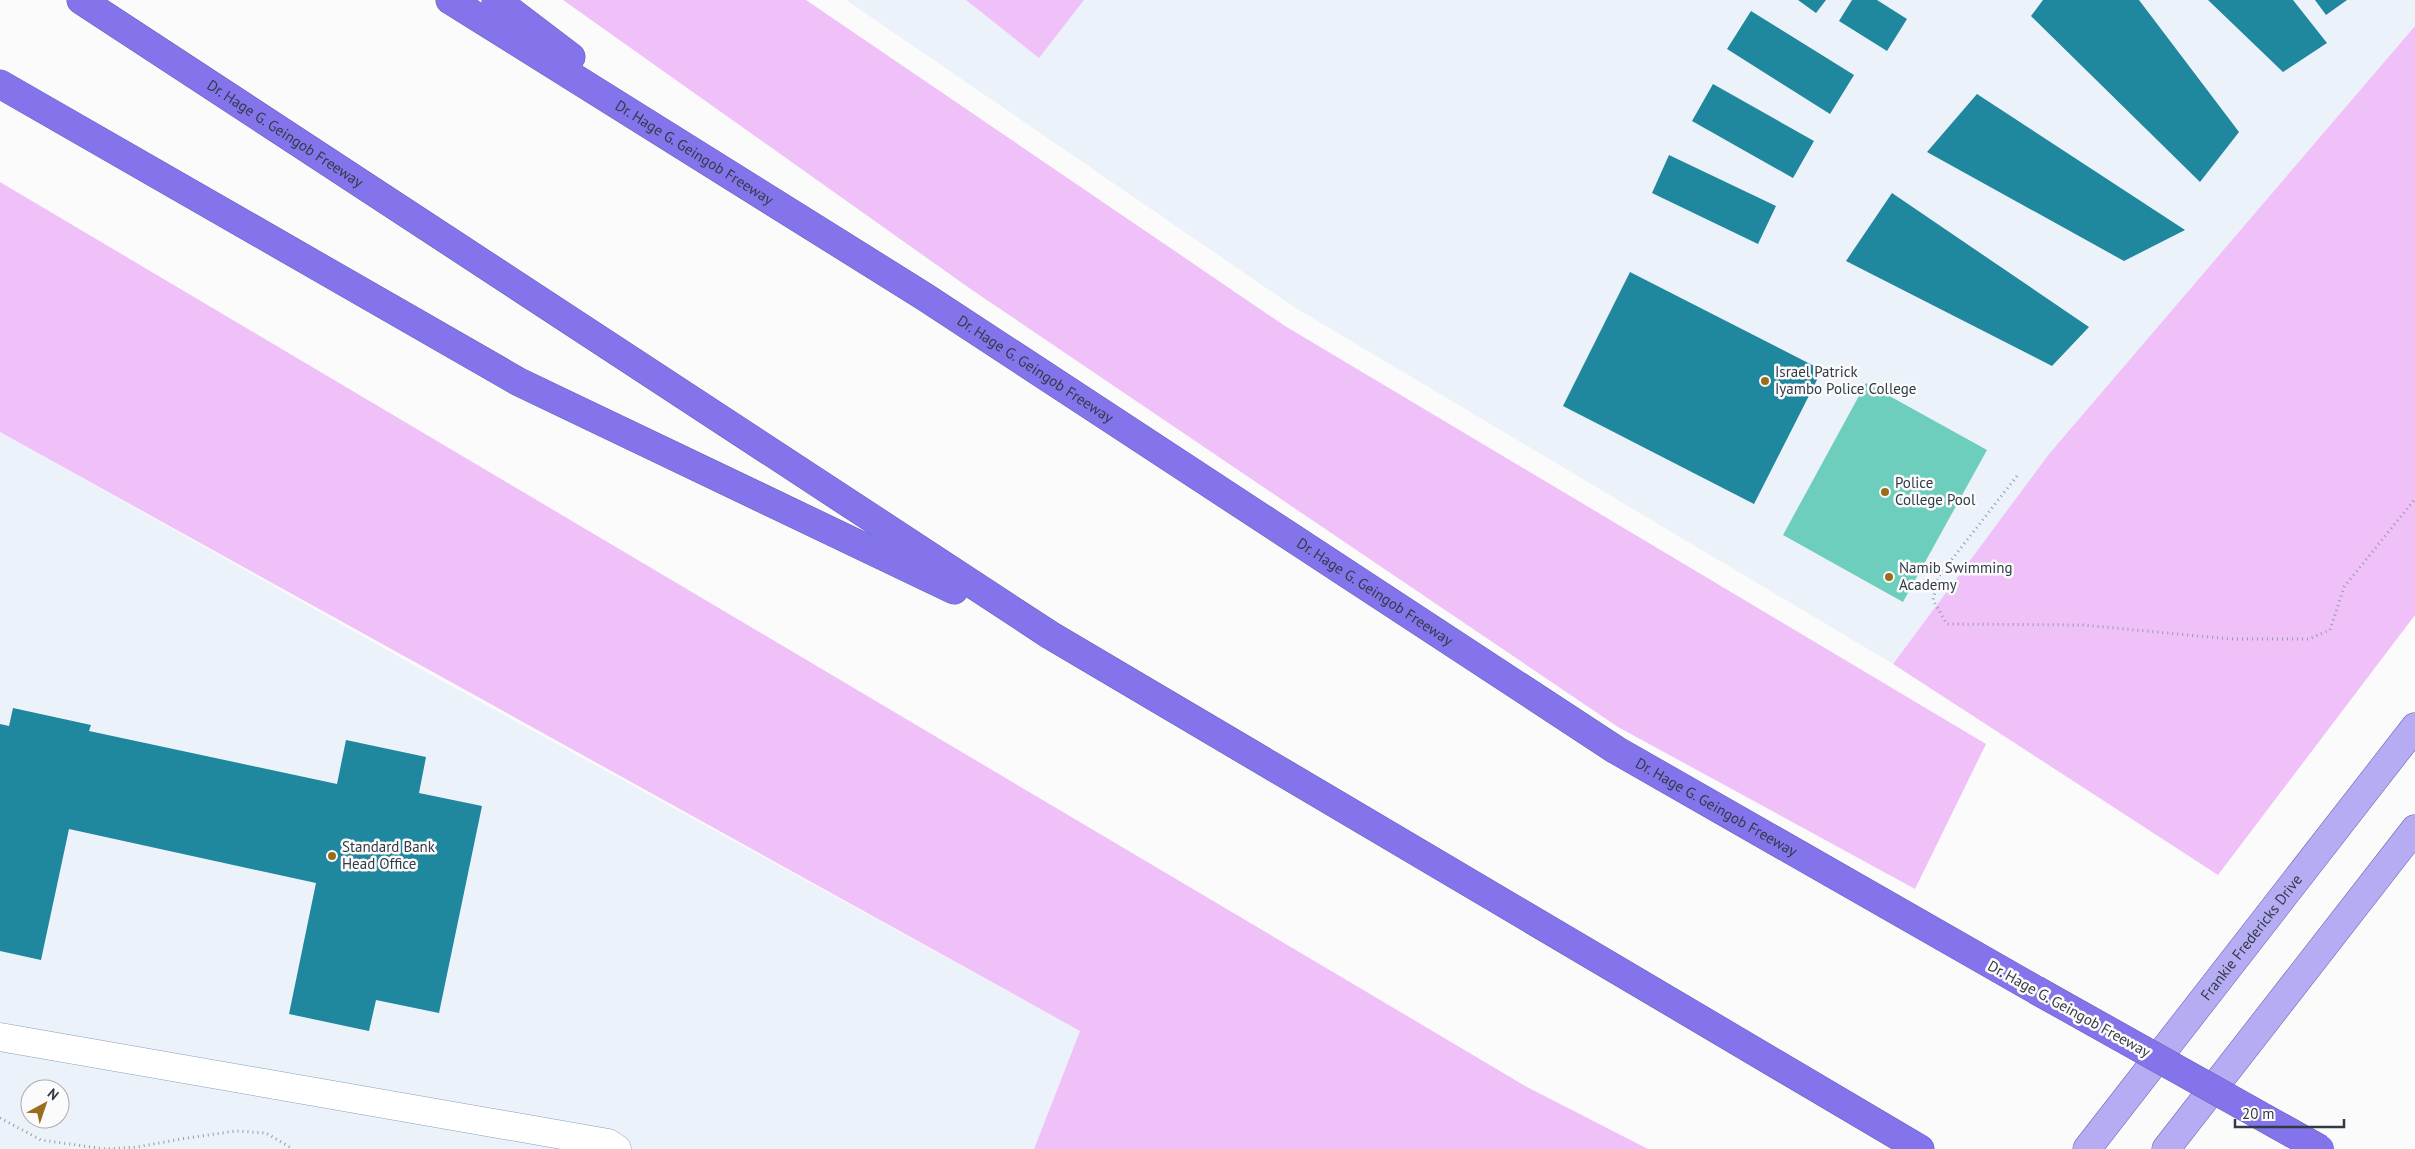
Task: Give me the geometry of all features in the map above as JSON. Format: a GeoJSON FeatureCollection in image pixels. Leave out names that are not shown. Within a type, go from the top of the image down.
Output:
{"type":"FeatureCollection","features":[{"type":"Feature","properties":{"kind":"highway","name":"Dr. Hage G. Geingob Freeway"},"geometry":{"type":"LineString","coordinates":[[81,0],[1050,636],[1920,1149]]}},
{"type":"Feature","properties":{"kind":"highway","name":"Dr. Hage G. Geingob Freeway"},"geometry":{"type":"LineString","coordinates":[[450,0],[925,297],[1616,750],[2036,990],[2320,1149]]}},
{"type":"Feature","properties":{"kind":"highway"},"geometry":{"type":"LineString","coordinates":[[496,0],[710,162]]}},
{"type":"Feature","properties":{"kind":"highway"},"geometry":{"type":"LineString","coordinates":[[0,84],[519,382],[1050,636]]}},
{"type":"Feature","properties":{"kind":"main road","name":"Frankie Fredericks Drive"},"geometry":{"type":"LineString","coordinates":[[2087,1149],[2415,727]]}},
{"type":"Feature","properties":{"kind":"main road"},"geometry":{"type":"LineString","coordinates":[[2166,1149],[2415,829]]}},
{"type":"Feature","properties":{"kind":"lane"},"geometry":{"type":"LineString","coordinates":[[0,1037],[608,1143],[618,1149]]}},
{"type":"Feature","properties":{"kind":"path"},"geometry":{"type":"LineString","coordinates":[[2017,476],[1939,576],[1933,600],[1947,624],[2083,625],[2230,639],[2309,639],[2330,630],[2344,587],[2415,499]]}},
{"type":"Feature","properties":{"kind":"path"},"geometry":{"type":"LineString","coordinates":[[0,1118],[41,1140],[105,1149],[137,1148],[236,1131],[266,1133],[293,1149]]}},
{"type":"Feature","properties":{"kind":"shaded area"},"geometry":{"type":"Polygon","coordinates":[[[563,0],[806,0],[1285,326],[1986,744],[1915,889],[1618,727],[972,290],[563,0]]]}},
{"type":"Feature","properties":{"kind":"shaded area","name":"Israel Patrick Iyambo Police College"},"geometry":{"type":"Polygon","coordinates":[[[846,0],[2415,0],[2415,26],[2049,454],[1893,664],[1294,307],[846,0]]]}},
{"type":"Feature","properties":{"kind":"shaded area"},"geometry":{"type":"Polygon","coordinates":[[[966,0],[1084,0],[1039,58],[966,0]]]}},
{"type":"Feature","properties":{"kind":"shaded area"},"geometry":{"type":"Polygon","coordinates":[[[2415,26],[2415,615],[2218,875],[1893,664],[2049,454],[2415,26]]]}},
{"type":"Feature","properties":{"kind":"shaded area"},"geometry":{"type":"Polygon","coordinates":[[[0,182],[1527,1087],[1648,1149],[1034,1149],[1080,1031],[0,432],[0,182]]]}},
{"type":"Feature","properties":{"kind":"shaded area","name":"Police College Pool"},"geometry":{"type":"Polygon","coordinates":[[[1866,383],[1987,450],[1903,602],[1783,535],[1866,383]]]}},
{"type":"Feature","properties":{"kind":"shaded area"},"geometry":{"type":"Polygon","coordinates":[[[0,432],[437,678],[1080,1031],[1034,1149],[0,1149],[0,432]]]}},
{"type":"Feature","properties":{"kind":"building"},"geometry":{"type":"Polygon","coordinates":[[[1798,0],[1826,0],[1816,13],[1798,0]]]}},
{"type":"Feature","properties":{"kind":"building"},"geometry":{"type":"Polygon","coordinates":[[[1852,0],[1877,0],[1907,19],[1887,51],[1839,21],[1852,0]]]}},
{"type":"Feature","properties":{"kind":"building"},"geometry":{"type":"Polygon","coordinates":[[[2043,0],[2139,0],[2239,132],[2200,182],[2031,16],[2043,0]]]}},
{"type":"Feature","properties":{"kind":"building"},"geometry":{"type":"Polygon","coordinates":[[[2208,0],[2293,0],[2327,43],[2283,72],[2208,0]]]}},
{"type":"Feature","properties":{"kind":"building"},"geometry":{"type":"Polygon","coordinates":[[[2315,0],[2347,0],[2326,15],[2315,0]]]}},
{"type":"Feature","properties":{"kind":"building"},"geometry":{"type":"Polygon","coordinates":[[[1751,11],[1854,75],[1830,114],[1727,49],[1751,11]]]}},
{"type":"Feature","properties":{"kind":"building"},"geometry":{"type":"Polygon","coordinates":[[[1713,84],[1814,141],[1793,178],[1692,121],[1713,84]]]}},
{"type":"Feature","properties":{"kind":"building"},"geometry":{"type":"Polygon","coordinates":[[[1977,94],[2185,230],[2124,261],[1927,152],[1977,94]]]}},
{"type":"Feature","properties":{"kind":"building"},"geometry":{"type":"Polygon","coordinates":[[[1669,155],[1776,206],[1758,244],[1652,193],[1669,155]]]}},
{"type":"Feature","properties":{"kind":"building"},"geometry":{"type":"Polygon","coordinates":[[[1892,193],[2089,327],[2052,366],[1846,261],[1892,193]]]}},
{"type":"Feature","properties":{"kind":"building"},"geometry":{"type":"Polygon","coordinates":[[[1630,272],[1822,370],[1754,504],[1563,406],[1630,272]]]}},
{"type":"Feature","properties":{"kind":"building","name":"Standard Bank Head Office"},"geometry":{"type":"Polygon","coordinates":[[[13,708],[91,725],[89,731],[337,784],[346,740],[426,757],[419,793],[482,806],[439,1013],[376,1000],[369,1031],[289,1014],[316,883],[69,829],[41,960],[0,951],[0,724],[9,726],[13,708]]]}},
{"type":"Feature","properties":{"kind":"place","name":"Israel Patrick Iyambo Police College"},"geometry":{"type":"Point","coordinates":[1765,381]}},
{"type":"Feature","properties":{"kind":"place","name":"Police College Pool"},"geometry":{"type":"Point","coordinates":[1885,492]}},
{"type":"Feature","properties":{"kind":"place","name":"Namib Swimming Academy"},"geometry":{"type":"Point","coordinates":[1889,577]}},
{"type":"Feature","properties":{"kind":"place","name":"Standard Bank Head Office"},"geometry":{"type":"Point","coordinates":[332,856]}}]}
